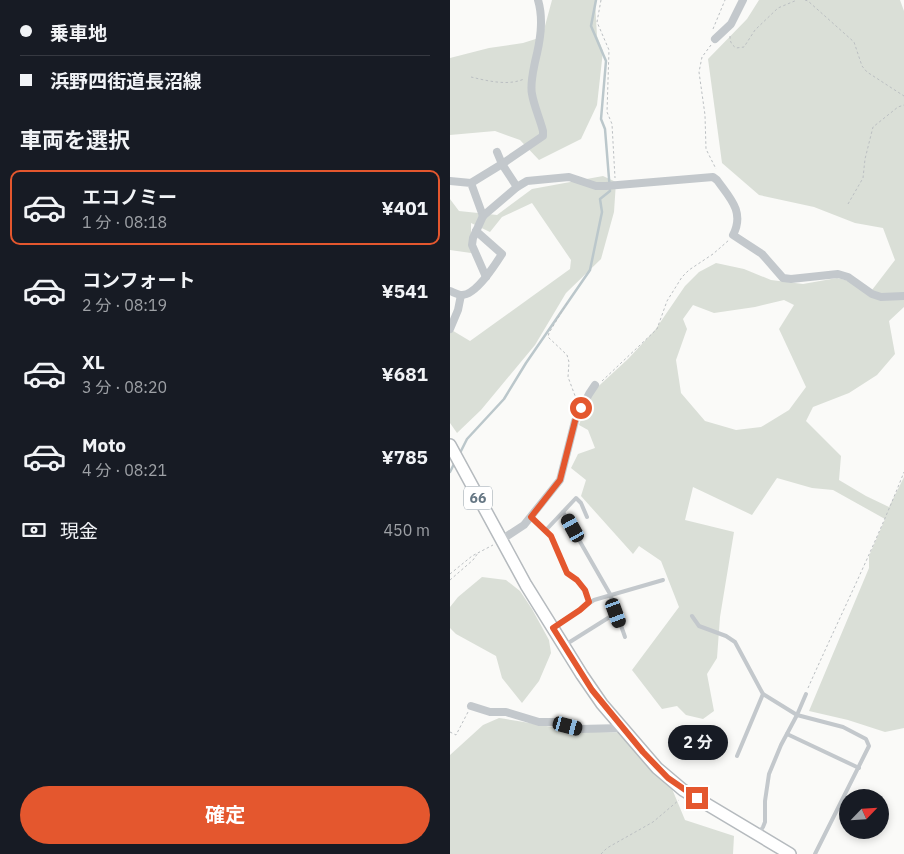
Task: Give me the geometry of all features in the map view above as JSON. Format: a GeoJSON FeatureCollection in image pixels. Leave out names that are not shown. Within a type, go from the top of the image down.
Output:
{"type":"FeatureCollection","features":[{"type":"Feature","properties":{"kind":"main road","name":"66"},"geometry":{"type":"LineString","coordinates":[[450,444],[501,540],[564,646],[602,704],[657,768],[683,790],[790,854]]}},
{"type":"Feature","properties":{"kind":"street"},"geometry":{"type":"LineString","coordinates":[[450,181],[471,183],[543,136],[544,131],[532,93],[532,76],[540,36],[541,10],[538,0]]}},
{"type":"Feature","properties":{"kind":"street"},"geometry":{"type":"LineString","coordinates":[[713,37],[731,24],[743,0]]}},
{"type":"Feature","properties":{"kind":"street"},"geometry":{"type":"LineString","coordinates":[[496,152],[518,187]]}},
{"type":"Feature","properties":{"kind":"street"},"geometry":{"type":"LineString","coordinates":[[486,277],[472,245],[476,231],[483,216],[527,181],[569,177],[596,186],[615,186],[712,177],[717,180],[737,210],[737,228],[733,235],[762,254],[783,278],[792,280],[838,274],[848,277],[872,294],[904,296]]}},
{"type":"Feature","properties":{"kind":"street"},"geometry":{"type":"LineString","coordinates":[[471,183],[483,216]]}},
{"type":"Feature","properties":{"kind":"street"},"geometry":{"type":"LineString","coordinates":[[450,291],[461,295],[469,293],[492,271],[502,254],[476,231]]}},
{"type":"Feature","properties":{"kind":"street"},"geometry":{"type":"LineString","coordinates":[[450,329],[458,310],[461,295]]}},
{"type":"Feature","properties":{"kind":"street"},"geometry":{"type":"LineString","coordinates":[[501,540],[524,525],[560,480],[575,421],[588,394],[595,385]]}},
{"type":"Feature","properties":{"kind":"street"},"geometry":{"type":"LineString","coordinates":[[472,706],[490,712],[506,712],[539,722],[560,722],[579,729],[623,728]]}},
{"type":"Feature","properties":{"kind":"lane"},"geometry":{"type":"LineString","coordinates":[[546,530],[576,498],[581,503],[587,517]]}},
{"type":"Feature","properties":{"kind":"lane"},"geometry":{"type":"LineString","coordinates":[[564,512],[610,594],[625,637]]}},
{"type":"Feature","properties":{"kind":"lane"},"geometry":{"type":"LineString","coordinates":[[531,517],[551,536],[567,573],[577,580],[585,590],[589,602]]}},
{"type":"Feature","properties":{"kind":"lane"},"geometry":{"type":"LineString","coordinates":[[553,628],[589,602],[610,594],[663,580]]}},
{"type":"Feature","properties":{"kind":"lane"},"geometry":{"type":"LineString","coordinates":[[564,646],[616,613]]}},
{"type":"Feature","properties":{"kind":"lane"},"geometry":{"type":"LineString","coordinates":[[692,616],[699,626],[726,636],[735,642],[764,694],[797,716],[843,728],[866,739],[869,746],[815,854]]}},
{"type":"Feature","properties":{"kind":"lane"},"geometry":{"type":"LineString","coordinates":[[737,756],[764,694]]}},
{"type":"Feature","properties":{"kind":"lane"},"geometry":{"type":"LineString","coordinates":[[757,835],[765,822],[765,801],[769,774],[806,694]]}},
{"type":"Feature","properties":{"kind":"lane"},"geometry":{"type":"LineString","coordinates":[[787,734],[859,768]]}},
{"type":"Feature","properties":{"kind":"path"},"geometry":{"type":"LineString","coordinates":[[601,0],[598,22],[609,50],[607,112],[612,124],[615,186]]}},
{"type":"Feature","properties":{"kind":"path"},"geometry":{"type":"LineString","coordinates":[[717,180],[719,174],[706,149],[705,115],[699,72],[702,57],[713,37],[725,0]]}},
{"type":"Feature","properties":{"kind":"path"},"geometry":{"type":"LineString","coordinates":[[731,24],[730,41],[736,48],[744,47],[755,30],[778,8],[797,0]]}},
{"type":"Feature","properties":{"kind":"path"},"geometry":{"type":"LineString","coordinates":[[805,0],[854,42],[866,72],[904,96]]}},
{"type":"Feature","properties":{"kind":"path"},"geometry":{"type":"LineString","coordinates":[[471,77],[512,83],[532,76]]}},
{"type":"Feature","properties":{"kind":"path"},"geometry":{"type":"LineString","coordinates":[[848,204],[863,178],[865,159],[873,127],[898,107],[904,105]]}},
{"type":"Feature","properties":{"kind":"path"},"geometry":{"type":"LineString","coordinates":[[595,385],[657,329],[667,302],[682,277],[713,254],[733,235]]}},
{"type":"Feature","properties":{"kind":"path"},"geometry":{"type":"LineString","coordinates":[[567,303],[549,333],[548,338],[567,355],[570,362],[568,377],[577,399],[575,406]]}},
{"type":"Feature","properties":{"kind":"path"},"geometry":{"type":"LineString","coordinates":[[806,694],[838,620],[859,579],[904,472]]}},
{"type":"Feature","properties":{"kind":"path"},"geometry":{"type":"LineString","coordinates":[[450,574],[472,556],[501,540]]}},
{"type":"Feature","properties":{"kind":"path"},"geometry":{"type":"LineString","coordinates":[[450,580],[474,560],[479,553]]}},
{"type":"Feature","properties":{"kind":"path"},"geometry":{"type":"LineString","coordinates":[[450,732],[456,735],[472,706]]}},
{"type":"Feature","properties":{"kind":"path"},"geometry":{"type":"LineString","coordinates":[[601,854],[614,844],[653,822],[679,801],[683,790]]}},
{"type":"Feature","properties":{"kind":"shaded area"},"geometry":{"type":"Polygon","coordinates":[[[552,0],[595,0],[597,36],[603,51],[597,105],[581,139],[539,160],[520,140],[495,131],[450,135],[450,58],[489,48],[523,43],[542,37],[552,0]]]}},
{"type":"Feature","properties":{"kind":"shaded area"},"geometry":{"type":"Polygon","coordinates":[[[759,0],[900,0],[904,11],[904,307],[889,321],[895,354],[877,375],[849,393],[813,407],[806,421],[841,456],[839,480],[866,496],[889,507],[904,477],[904,728],[885,732],[848,720],[809,711],[869,568],[869,556],[885,519],[833,490],[812,488],[777,478],[752,515],[693,487],[685,520],[734,532],[720,617],[717,658],[707,674],[714,711],[703,719],[686,715],[677,706],[662,709],[632,670],[679,607],[661,561],[639,546],[633,554],[581,496],[586,480],[571,468],[578,454],[595,448],[588,430],[579,425],[590,394],[628,359],[655,330],[685,286],[699,272],[716,263],[744,269],[771,280],[803,284],[837,278],[858,283],[872,290],[895,260],[883,228],[855,223],[814,207],[759,195],[722,163],[708,59],[747,19],[759,0]],[[784,300],[755,307],[714,313],[693,305],[683,319],[687,329],[676,360],[681,393],[705,421],[736,430],[761,427],[789,410],[806,387],[779,329],[794,305],[784,300]]]}},
{"type":"Feature","properties":{"kind":"shaded area"},"geometry":{"type":"Polygon","coordinates":[[[603,176],[616,182],[614,212],[601,259],[566,293],[535,345],[481,410],[457,433],[450,423],[450,329],[470,341],[570,269],[571,260],[532,203],[502,217],[490,232],[471,223],[471,253],[450,250],[450,199],[459,211],[497,215],[532,189],[603,176]]]}},
{"type":"Feature","properties":{"kind":"shaded area"},"geometry":{"type":"Polygon","coordinates":[[[482,577],[506,580],[520,591],[549,640],[551,653],[539,681],[522,703],[502,678],[496,656],[456,634],[450,628],[450,607],[458,597],[482,577]]]}},
{"type":"Feature","properties":{"kind":"shaded area"},"geometry":{"type":"Polygon","coordinates":[[[499,718],[575,730],[621,732],[670,784],[685,820],[734,836],[733,854],[450,854],[450,755],[483,725],[499,718]]]}},
{"type":"Feature","properties":{"kind":"waterway"},"geometry":{"type":"LineString","coordinates":[[459,455],[467,439],[504,399],[526,363],[590,270],[602,212],[600,199],[610,191],[605,129],[601,119],[606,61],[591,26],[596,0]]}},
{"type":"Feature","properties":{"kind":"waterway"},"geometry":{"type":"LineString","coordinates":[[450,472],[455,462]]}},
{"type":"Feature","properties":{"kind":"route"},"geometry":{"type":"LineString","coordinates":[[581,408],[575,421],[560,480],[531,517],[551,536],[567,573],[577,580],[585,590],[589,602],[553,628],[602,704],[657,768],[683,790],[697,798]]}}]}
